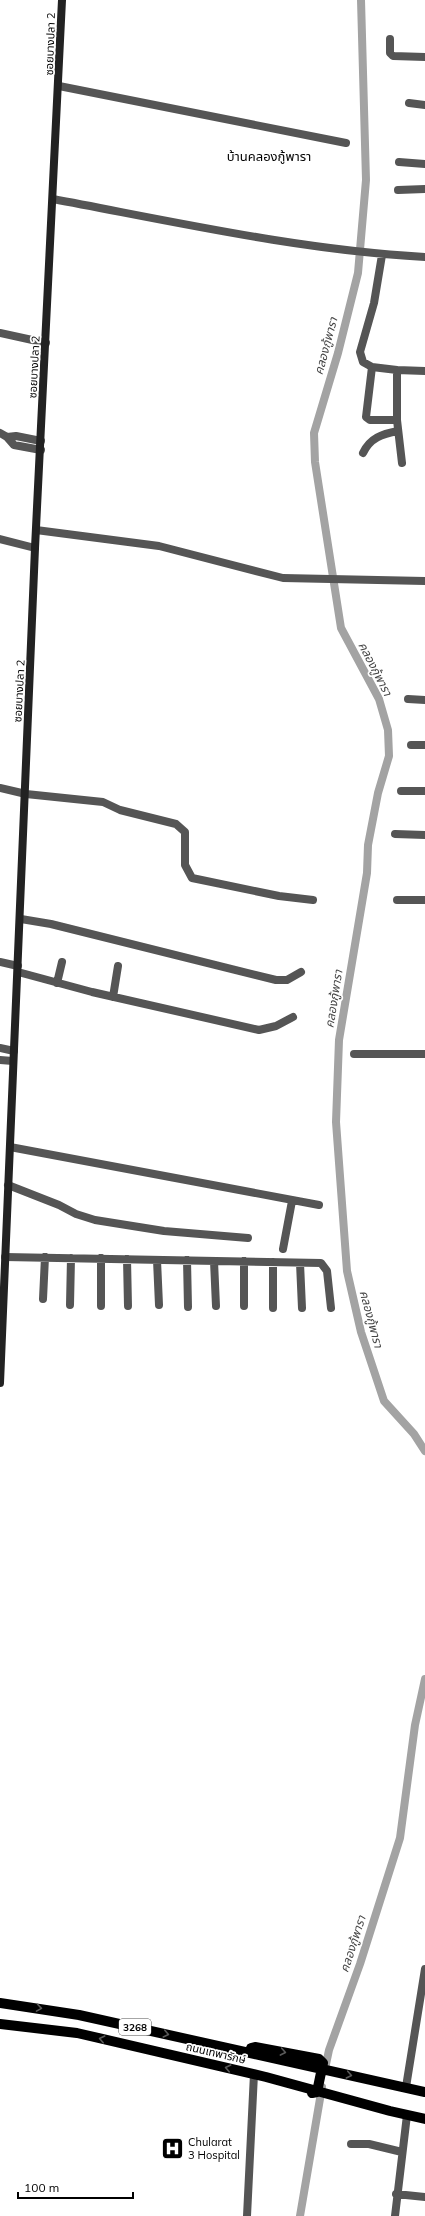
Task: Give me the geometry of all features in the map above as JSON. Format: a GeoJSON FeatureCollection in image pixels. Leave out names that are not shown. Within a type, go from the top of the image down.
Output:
{"type":"FeatureCollection","features":[{"type":"Feature","properties":{"kind":"main road","name":"ถนนเทพารักษ์"},"geometry":{"type":"LineString","coordinates":[[0,2003],[80,2015],[425,2092]]}},
{"type":"Feature","properties":{"kind":"main road","name":"ถนนเทพารักษ์"},"geometry":{"type":"LineString","coordinates":[[0,2024],[77,2033],[259,2075],[390,2111],[425,2119]]}},
{"type":"Feature","properties":{"kind":"main road"},"geometry":{"type":"LineString","coordinates":[[250,2054],[250,2048],[255,2047],[319,2059],[323,2063],[318,2088],[314,2094],[264,2082],[259,2075]]}},
{"type":"Feature","properties":{"kind":"street","name":"ซอยบางปลา 2"},"geometry":{"type":"LineString","coordinates":[[0,1383],[36,530],[59,86],[62,0]]}},
{"type":"Feature","properties":{"kind":"street"},"geometry":{"type":"LineString","coordinates":[[390,39],[390,52],[392,56],[425,57]]}},
{"type":"Feature","properties":{"kind":"street"},"geometry":{"type":"LineString","coordinates":[[59,86],[346,143]]}},
{"type":"Feature","properties":{"kind":"street"},"geometry":{"type":"LineString","coordinates":[[409,103],[425,105]]}},
{"type":"Feature","properties":{"kind":"street"},"geometry":{"type":"LineString","coordinates":[[400,162],[425,164]]}},
{"type":"Feature","properties":{"kind":"street"},"geometry":{"type":"LineString","coordinates":[[398,190],[425,189]]}},
{"type":"Feature","properties":{"kind":"street"},"geometry":{"type":"LineString","coordinates":[[53,199],[344,251],[425,257]]}},
{"type":"Feature","properties":{"kind":"street"},"geometry":{"type":"LineString","coordinates":[[382,255],[374,303],[360,352],[363,362],[372,367],[425,371]]}},
{"type":"Feature","properties":{"kind":"street"},"geometry":{"type":"LineString","coordinates":[[0,333],[46,342]]}},
{"type":"Feature","properties":{"kind":"street"},"geometry":{"type":"LineString","coordinates":[[372,367],[366,417],[370,420],[397,420]]}},
{"type":"Feature","properties":{"kind":"street"},"geometry":{"type":"LineString","coordinates":[[397,370],[397,420],[402,463]]}},
{"type":"Feature","properties":{"kind":"street"},"geometry":{"type":"LineString","coordinates":[[363,453],[367,445],[377,437],[398,431]]}},
{"type":"Feature","properties":{"kind":"street"},"geometry":{"type":"LineString","coordinates":[[3,435],[41,441]]}},
{"type":"Feature","properties":{"kind":"street"},"geometry":{"type":"LineString","coordinates":[[3,435],[14,445],[41,450]]}},
{"type":"Feature","properties":{"kind":"street"},"geometry":{"type":"LineString","coordinates":[[36,530],[159,546],[283,578],[425,581]]}},
{"type":"Feature","properties":{"kind":"street"},"geometry":{"type":"LineString","coordinates":[[0,539],[36,548]]}},
{"type":"Feature","properties":{"kind":"street"},"geometry":{"type":"LineString","coordinates":[[408,699],[425,700]]}},
{"type":"Feature","properties":{"kind":"street"},"geometry":{"type":"LineString","coordinates":[[411,745],[425,745]]}},
{"type":"Feature","properties":{"kind":"street"},"geometry":{"type":"LineString","coordinates":[[0,788],[26,794],[103,802],[120,810],[176,824],[185,832],[185,865],[192,878],[278,896],[313,900]]}},
{"type":"Feature","properties":{"kind":"street"},"geometry":{"type":"LineString","coordinates":[[402,791],[425,791]]}},
{"type":"Feature","properties":{"kind":"street"},"geometry":{"type":"LineString","coordinates":[[395,834],[425,835]]}},
{"type":"Feature","properties":{"kind":"street"},"geometry":{"type":"LineString","coordinates":[[397,900],[425,900]]}},
{"type":"Feature","properties":{"kind":"street"},"geometry":{"type":"LineString","coordinates":[[20,920],[51,924],[276,980],[287,980],[301,972]]}},
{"type":"Feature","properties":{"kind":"street"},"geometry":{"type":"LineString","coordinates":[[0,962],[58,983],[259,1030],[276,1026],[293,1017]]}},
{"type":"Feature","properties":{"kind":"street"},"geometry":{"type":"LineString","coordinates":[[58,983],[62,962]]}},
{"type":"Feature","properties":{"kind":"street"},"geometry":{"type":"LineString","coordinates":[[113,996],[118,966]]}},
{"type":"Feature","properties":{"kind":"street"},"geometry":{"type":"LineString","coordinates":[[0,1048],[14,1051]]}},
{"type":"Feature","properties":{"kind":"street"},"geometry":{"type":"LineString","coordinates":[[354,1054],[425,1054]]}},
{"type":"Feature","properties":{"kind":"street"},"geometry":{"type":"LineString","coordinates":[[0,1060],[13,1061]]}},
{"type":"Feature","properties":{"kind":"street"},"geometry":{"type":"LineString","coordinates":[[10,1147],[320,1205]]}},
{"type":"Feature","properties":{"kind":"street"},"geometry":{"type":"LineString","coordinates":[[8,1185],[59,1205],[76,1214],[96,1220],[164,1230],[248,1238]]}},
{"type":"Feature","properties":{"kind":"street"},"geometry":{"type":"LineString","coordinates":[[283,1248],[292,1200]]}},
{"type":"Feature","properties":{"kind":"street"},"geometry":{"type":"LineString","coordinates":[[6,1257],[321,1263],[325,1266],[328,1276],[331,1308]]}},
{"type":"Feature","properties":{"kind":"street"},"geometry":{"type":"LineString","coordinates":[[43,1299],[45,1257]]}},
{"type":"Feature","properties":{"kind":"street"},"geometry":{"type":"LineString","coordinates":[[70,1305],[71,1258]]}},
{"type":"Feature","properties":{"kind":"street"},"geometry":{"type":"LineString","coordinates":[[101,1258],[101,1306]]}},
{"type":"Feature","properties":{"kind":"street"},"geometry":{"type":"LineString","coordinates":[[127,1259],[128,1306]]}},
{"type":"Feature","properties":{"kind":"street"},"geometry":{"type":"LineString","coordinates":[[157,1260],[158,1305]]}},
{"type":"Feature","properties":{"kind":"street"},"geometry":{"type":"LineString","coordinates":[[187,1260],[188,1307]]}},
{"type":"Feature","properties":{"kind":"street"},"geometry":{"type":"LineString","coordinates":[[214,1261],[216,1306]]}},
{"type":"Feature","properties":{"kind":"street"},"geometry":{"type":"LineString","coordinates":[[244,1262],[244,1306]]}},
{"type":"Feature","properties":{"kind":"street"},"geometry":{"type":"LineString","coordinates":[[272,1308],[273,1262]]}},
{"type":"Feature","properties":{"kind":"street"},"geometry":{"type":"LineString","coordinates":[[300,1263],[302,1308]]}},
{"type":"Feature","properties":{"kind":"street"},"geometry":{"type":"LineString","coordinates":[[406,2087],[425,1969]]}},
{"type":"Feature","properties":{"kind":"street"},"geometry":{"type":"LineString","coordinates":[[247,2216],[259,2075]]}},
{"type":"Feature","properties":{"kind":"street"},"geometry":{"type":"LineString","coordinates":[[395,2216],[396,2194],[407,2115]]}},
{"type":"Feature","properties":{"kind":"street"},"geometry":{"type":"LineString","coordinates":[[351,2144],[369,2144],[402,2152]]}},
{"type":"Feature","properties":{"kind":"street"},"geometry":{"type":"LineString","coordinates":[[396,2194],[425,2197]]}},
{"type":"Feature","properties":{"kind":"waterway","name":"คลองกู้พารา"},"geometry":{"type":"LineString","coordinates":[[361,0],[366,180],[358,273],[338,353],[314,433],[315,462],[341,628],[379,699],[388,730],[389,756],[378,793],[368,845],[367,873],[339,1040],[336,1122],[347,1271],[361,1332],[384,1401],[414,1434],[425,1451]]}},
{"type":"Feature","properties":{"kind":"waterway","name":"คลองกู้พารา"},"geometry":{"type":"LineString","coordinates":[[325,2069],[329,2050],[360,1964],[400,1838],[415,1725],[425,1679]]}},
{"type":"Feature","properties":{"kind":"waterway","name":"คลองกู้พารา"},"geometry":{"type":"LineString","coordinates":[[300,2216],[322,2087]]}},
{"type":"Feature","properties":{"kind":"place","name":"Chularat 3 Hospital"},"geometry":{"type":"Point","coordinates":[172,2148]}},
{"type":"Feature","properties":{"kind":"district","name":"บ้านคลองกู้พารา"},"geometry":{"type":"Point","coordinates":[269,156]}}]}
